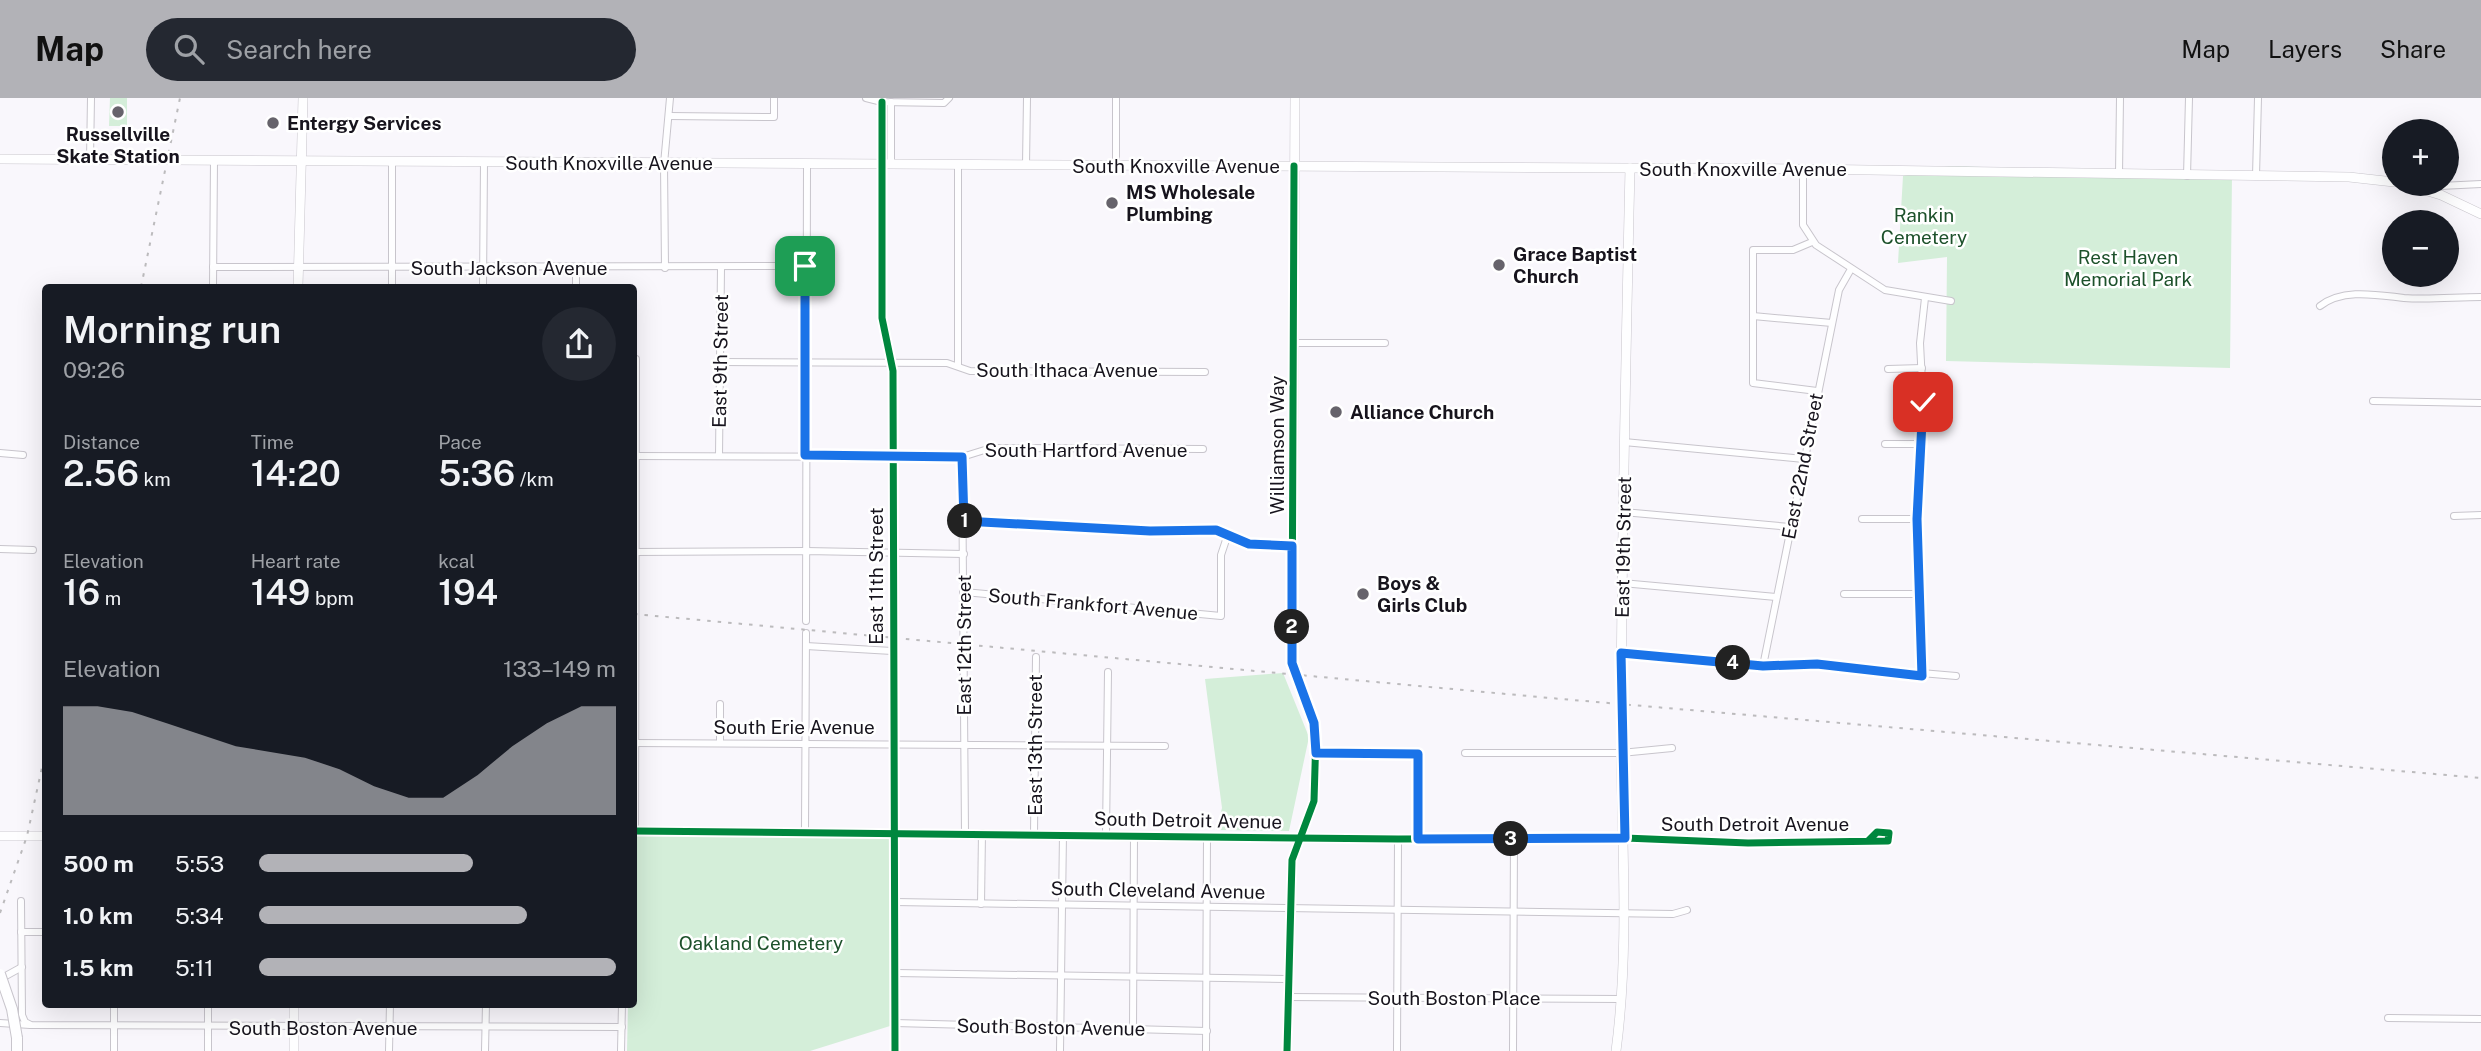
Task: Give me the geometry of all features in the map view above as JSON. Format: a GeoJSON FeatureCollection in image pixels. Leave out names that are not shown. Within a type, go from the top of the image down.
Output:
{"type":"FeatureCollection","features":[{"type":"Feature","properties":{"kind":"main road"},"geometry":{"type":"LineString","coordinates":[[0,974],[12,1009],[18,1051]]}},
{"type":"Feature","properties":{"kind":"street"},"geometry":{"type":"LineString","coordinates":[[90,159],[91,98]]}},
{"type":"Feature","properties":{"kind":"street"},"geometry":{"type":"LineString","coordinates":[[298,284],[303,98]]}},
{"type":"Feature","properties":{"kind":"street"},"geometry":{"type":"LineString","coordinates":[[665,268],[664,164],[670,98]]}},
{"type":"Feature","properties":{"kind":"street"},"geometry":{"type":"LineString","coordinates":[[669,116],[774,117],[774,98]]}},
{"type":"Feature","properties":{"kind":"street"},"geometry":{"type":"LineString","coordinates":[[866,98],[882,102],[944,103],[949,98]]}},
{"type":"Feature","properties":{"kind":"street"},"geometry":{"type":"LineString","coordinates":[[1026,165],[1027,98]]}},
{"type":"Feature","properties":{"kind":"street"},"geometry":{"type":"LineString","coordinates":[[1116,98],[1116,166]]}},
{"type":"Feature","properties":{"kind":"street","name":"Williamson Way"},"geometry":{"type":"LineString","coordinates":[[1287,1051],[1286,979],[1292,860],[1314,801],[1316,753],[1314,723],[1292,663],[1295,98]]}},
{"type":"Feature","properties":{"kind":"street"},"geometry":{"type":"LineString","coordinates":[[2119,174],[2120,98]]}},
{"type":"Feature","properties":{"kind":"street"},"geometry":{"type":"LineString","coordinates":[[2187,176],[2189,98]]}},
{"type":"Feature","properties":{"kind":"street"},"geometry":{"type":"LineString","coordinates":[[2256,176],[2258,98]]}},
{"type":"Feature","properties":{"kind":"street","name":"East 11th Street"},"geometry":{"type":"LineString","coordinates":[[882,102],[886,164]]}},
{"type":"Feature","properties":{"kind":"street","name":"East 11th Street"},"geometry":{"type":"LineString","coordinates":[[891,102],[886,164],[882,318],[891,363],[895,1051]]}},
{"type":"Feature","properties":{"kind":"street","name":"South Knoxville Avenue"},"geometry":{"type":"LineString","coordinates":[[0,159],[1803,169],[2256,176],[2382,181]]}},
{"type":"Feature","properties":{"kind":"street"},"geometry":{"type":"LineString","coordinates":[[213,284],[214,160]]}},
{"type":"Feature","properties":{"kind":"street"},"geometry":{"type":"LineString","coordinates":[[392,161],[392,284]]}},
{"type":"Feature","properties":{"kind":"street"},"geometry":{"type":"LineString","coordinates":[[483,284],[484,162]]}},
{"type":"Feature","properties":{"kind":"street"},"geometry":{"type":"LineString","coordinates":[[806,621],[807,164]]}},
{"type":"Feature","properties":{"kind":"street"},"geometry":{"type":"LineString","coordinates":[[958,165],[958,366]]}},
{"type":"Feature","properties":{"kind":"street","name":"East 19th Street"},"geometry":{"type":"LineString","coordinates":[[1616,1051],[1621,999],[1625,838],[1621,753],[1621,653],[1630,168]]}},
{"type":"Feature","properties":{"kind":"street"},"geometry":{"type":"LineString","coordinates":[[1803,169],[1802,219],[1812,242],[1885,290],[1951,301]]}},
{"type":"Feature","properties":{"kind":"street"},"geometry":{"type":"LineString","coordinates":[[2459,185],[2481,184]]}},
{"type":"Feature","properties":{"kind":"street"},"geometry":{"type":"LineString","coordinates":[[2440,196],[2481,214]]}},
{"type":"Feature","properties":{"kind":"street"},"geometry":{"type":"LineString","coordinates":[[1812,242],[1793,250],[1753,250],[1753,383],[1817,391]]}},
{"type":"Feature","properties":{"kind":"street","name":"South Jackson Avenue"},"geometry":{"type":"LineString","coordinates":[[213,267],[805,266]]}},
{"type":"Feature","properties":{"kind":"street","name":"East 9th Street"},"geometry":{"type":"LineString","coordinates":[[719,456],[721,267]]}},
{"type":"Feature","properties":{"kind":"street"},"geometry":{"type":"LineString","coordinates":[[576,268],[576,284]]}},
{"type":"Feature","properties":{"kind":"street","name":"East 22nd Street"},"geometry":{"type":"LineString","coordinates":[[1763,666],[1839,290],[1851,269]]}},
{"type":"Feature","properties":{"kind":"street"},"geometry":{"type":"LineString","coordinates":[[2320,306],[2330,298],[2378,293],[2404,298],[2481,297]]}},
{"type":"Feature","properties":{"kind":"street"},"geometry":{"type":"LineString","coordinates":[[1922,676],[1922,594],[1917,519],[1922,444],[1920,343],[1924,298]]}},
{"type":"Feature","properties":{"kind":"street"},"geometry":{"type":"LineString","coordinates":[[1753,317],[1832,323]]}},
{"type":"Feature","properties":{"kind":"street"},"geometry":{"type":"LineString","coordinates":[[1294,343],[1385,343]]}},
{"type":"Feature","properties":{"kind":"street"},"geometry":{"type":"LineString","coordinates":[[637,360],[646,359]]}},
{"type":"Feature","properties":{"kind":"street","name":"South Ithaca Avenue"},"geometry":{"type":"LineString","coordinates":[[721,362],[891,363],[958,366],[970,371],[1205,372]]}},
{"type":"Feature","properties":{"kind":"street"},"geometry":{"type":"LineString","coordinates":[[1888,369],[1922,368]]}},
{"type":"Feature","properties":{"kind":"street"},"geometry":{"type":"LineString","coordinates":[[2373,401],[2481,403]]}},
{"type":"Feature","properties":{"kind":"street"},"geometry":{"type":"LineString","coordinates":[[1624,442],[1804,459]]}},
{"type":"Feature","properties":{"kind":"street"},"geometry":{"type":"LineString","coordinates":[[1885,444],[1922,444]]}},
{"type":"Feature","properties":{"kind":"street","name":"South Hartford Avenue"},"geometry":{"type":"LineString","coordinates":[[637,456],[962,457],[991,448],[1203,449]]}},
{"type":"Feature","properties":{"kind":"street"},"geometry":{"type":"LineString","coordinates":[[0,453],[23,455]]}},
{"type":"Feature","properties":{"kind":"street","name":"East 12th Street"},"geometry":{"type":"LineString","coordinates":[[962,457],[965,833]]}},
{"type":"Feature","properties":{"kind":"street"},"geometry":{"type":"LineString","coordinates":[[1623,512],[1790,527]]}},
{"type":"Feature","properties":{"kind":"street"},"geometry":{"type":"LineString","coordinates":[[2454,516],[2481,515]]}},
{"type":"Feature","properties":{"kind":"street"},"geometry":{"type":"LineString","coordinates":[[1862,519],[1917,519]]}},
{"type":"Feature","properties":{"kind":"street"},"geometry":{"type":"LineString","coordinates":[[964,521],[1150,531],[1216,530],[1249,544],[1292,546]]}},
{"type":"Feature","properties":{"kind":"street","name":"South Frankfort Avenue"},"geometry":{"type":"LineString","coordinates":[[964,592],[1221,616],[1222,555],[1228,534]]}},
{"type":"Feature","properties":{"kind":"street"},"geometry":{"type":"LineString","coordinates":[[0,549],[33,550]]}},
{"type":"Feature","properties":{"kind":"street"},"geometry":{"type":"LineString","coordinates":[[637,552],[964,554]]}},
{"type":"Feature","properties":{"kind":"street"},"geometry":{"type":"LineString","coordinates":[[1622,583],[1776,597]]}},
{"type":"Feature","properties":{"kind":"street"},"geometry":{"type":"LineString","coordinates":[[1844,594],[1922,594]]}},
{"type":"Feature","properties":{"kind":"street"},"geometry":{"type":"LineString","coordinates":[[805,831],[806,633]]}},
{"type":"Feature","properties":{"kind":"street"},"geometry":{"type":"LineString","coordinates":[[806,646],[892,651]]}},
{"type":"Feature","properties":{"kind":"street"},"geometry":{"type":"LineString","coordinates":[[1621,653],[1763,666],[1817,664],[1922,676],[1956,676]]}},
{"type":"Feature","properties":{"kind":"street","name":"East 13th Street"},"geometry":{"type":"LineString","coordinates":[[1034,834],[1036,657]]}},
{"type":"Feature","properties":{"kind":"street"},"geometry":{"type":"LineString","coordinates":[[1106,835],[1108,672]]}},
{"type":"Feature","properties":{"kind":"street"},"geometry":{"type":"LineString","coordinates":[[720,704],[720,743]]}},
{"type":"Feature","properties":{"kind":"street","name":"South Erie Avenue"},"geometry":{"type":"LineString","coordinates":[[637,743],[892,742],[1165,746]]}},
{"type":"Feature","properties":{"kind":"street"},"geometry":{"type":"LineString","coordinates":[[1465,753],[1621,753],[1672,748]]}},
{"type":"Feature","properties":{"kind":"street"},"geometry":{"type":"LineString","coordinates":[[1316,753],[1418,754],[1418,839]]}},
{"type":"Feature","properties":{"kind":"street","name":"South Detroit Avenue"},"geometry":{"type":"LineString","coordinates":[[637,831],[1398,839],[1625,838],[1748,843],[1868,841]]}},
{"type":"Feature","properties":{"kind":"street"},"geometry":{"type":"LineString","coordinates":[[981,904],[982,833]]}},
{"type":"Feature","properties":{"kind":"street","name":"East 13th Street"},"geometry":{"type":"LineString","coordinates":[[1060,1051],[1063,834]]}},
{"type":"Feature","properties":{"kind":"street"},"geometry":{"type":"LineString","coordinates":[[1133,1029],[1135,835]]}},
{"type":"Feature","properties":{"kind":"street"},"geometry":{"type":"LineString","coordinates":[[0,836],[42,836]]}},
{"type":"Feature","properties":{"kind":"street"},"geometry":{"type":"LineString","coordinates":[[1206,1051],[1207,836]]}},
{"type":"Feature","properties":{"kind":"street"},"geometry":{"type":"LineString","coordinates":[[1397,1051],[1398,839]]}},
{"type":"Feature","properties":{"kind":"street"},"geometry":{"type":"LineString","coordinates":[[1513,1051],[1514,839]]}},
{"type":"Feature","properties":{"kind":"street"},"geometry":{"type":"LineString","coordinates":[[21,901],[22,1015],[28,1023]]}},
{"type":"Feature","properties":{"kind":"street","name":"South Cleveland Avenue"},"geometry":{"type":"LineString","coordinates":[[895,902],[1673,914],[1687,910]]}},
{"type":"Feature","properties":{"kind":"street"},"geometry":{"type":"LineString","coordinates":[[21,932],[42,932]]}},
{"type":"Feature","properties":{"kind":"street"},"geometry":{"type":"LineString","coordinates":[[0,979],[22,967]]}},
{"type":"Feature","properties":{"kind":"street"},"geometry":{"type":"LineString","coordinates":[[896,973],[1133,979],[1286,979]]}},
{"type":"Feature","properties":{"kind":"street","name":"South Boston Place"},"geometry":{"type":"LineString","coordinates":[[1286,997],[1621,999]]}},
{"type":"Feature","properties":{"kind":"street"},"geometry":{"type":"LineString","coordinates":[[114,1008],[114,1051]]}},
{"type":"Feature","properties":{"kind":"street"},"geometry":{"type":"LineString","coordinates":[[208,1008],[208,1051]]}},
{"type":"Feature","properties":{"kind":"street"},"geometry":{"type":"LineString","coordinates":[[294,1008],[294,1051]]}},
{"type":"Feature","properties":{"kind":"street"},"geometry":{"type":"LineString","coordinates":[[389,1051],[390,1008]]}},
{"type":"Feature","properties":{"kind":"street"},"geometry":{"type":"LineString","coordinates":[[485,1051],[486,1008]]}},
{"type":"Feature","properties":{"kind":"street"},"geometry":{"type":"LineString","coordinates":[[621,1051],[622,1008]]}},
{"type":"Feature","properties":{"kind":"street"},"geometry":{"type":"LineString","coordinates":[[2388,1018],[2481,1019]]}},
{"type":"Feature","properties":{"kind":"street","name":"South Boston Avenue"},"geometry":{"type":"LineString","coordinates":[[895,1023],[1207,1031]]}},
{"type":"Feature","properties":{"kind":"street","name":"South Boston Avenue"},"geometry":{"type":"LineString","coordinates":[[0,1024],[389,1029],[622,1027]]}},
{"type":"Feature","properties":{"kind":"green space","name":"Russellville Skate Station"},"geometry":{"type":"Polygon","coordinates":[[[110,98],[127,98],[127,126],[109,126],[110,98]]]}},
{"type":"Feature","properties":{"kind":"green space","name":"Rest Haven Memorial Park"},"geometry":{"type":"Polygon","coordinates":[[[1948,166],[2232,174],[2230,368],[1946,361],[1947,257],[1898,263],[1903,176],[1948,166]]]}},
{"type":"Feature","properties":{"kind":"green space"},"geometry":{"type":"Polygon","coordinates":[[[1283,673],[1309,737],[1289,831],[1216,830],[1222,808],[1205,679],[1283,673]]]}},
{"type":"Feature","properties":{"kind":"green space","name":"Oakland Cemetery"},"geometry":{"type":"Polygon","coordinates":[[[637,834],[891,835],[895,916],[890,1026],[810,1051],[627,1051],[628,1008],[637,1008],[637,834]]]}},
{"type":"Feature","properties":{"kind":"railway"},"geometry":{"type":"LineString","coordinates":[[142,284],[180,98]]}},
{"type":"Feature","properties":{"kind":"railway"},"geometry":{"type":"LineString","coordinates":[[637,614],[1550,698],[2481,778]]}},
{"type":"Feature","properties":{"kind":"railway"},"geometry":{"type":"LineString","coordinates":[[0,913],[27,836],[42,767]]}},
{"type":"Feature","properties":{"kind":"cycle path"},"geometry":{"type":"LineString","coordinates":[[882,102],[882,318],[893,371],[895,1051]]}},
{"type":"Feature","properties":{"kind":"cycle path"},"geometry":{"type":"LineString","coordinates":[[1287,1051],[1292,860],[1314,801],[1316,734],[1294,673],[1292,655],[1294,166]]}},
{"type":"Feature","properties":{"kind":"cycle path"},"geometry":{"type":"LineString","coordinates":[[637,831],[1398,839],[1625,838],[1748,843],[1888,841],[1889,833],[1877,832],[1868,841]]}},
{"type":"Feature","properties":{"kind":"place","name":"Russellville Skate Station"},"geometry":{"type":"Point","coordinates":[118,112]}},
{"type":"Feature","properties":{"kind":"place","name":"Entergy Services"},"geometry":{"type":"Point","coordinates":[273,123]}},
{"type":"Feature","properties":{"kind":"place","name":"MS Wholesale Plumbing"},"geometry":{"type":"Point","coordinates":[1112,203]}},
{"type":"Feature","properties":{"kind":"place","name":"Grace Baptist Church"},"geometry":{"type":"Point","coordinates":[1499,265]}},
{"type":"Feature","properties":{"kind":"place","name":"Alliance Church"},"geometry":{"type":"Point","coordinates":[1336,412]}},
{"type":"Feature","properties":{"kind":"place","name":"Boys & Girls Club"},"geometry":{"type":"Point","coordinates":[1363,594]}},
{"type":"Feature","properties":{"kind":"route"},"geometry":{"type":"LineString","coordinates":[[805,266],[805,455],[962,457],[964,521],[1150,531],[1216,530],[1249,544],[1292,546],[1292,663],[1314,723],[1316,753],[1418,754],[1418,839],[1625,838],[1621,753],[1621,653],[1763,666],[1817,664],[1922,676],[1922,594],[1917,519],[1923,402]]}},
{"type":"Feature","properties":{"kind":"park label","name":"Rankin Cemetery"},"geometry":{"type":"Point","coordinates":[1924,226]}}]}
